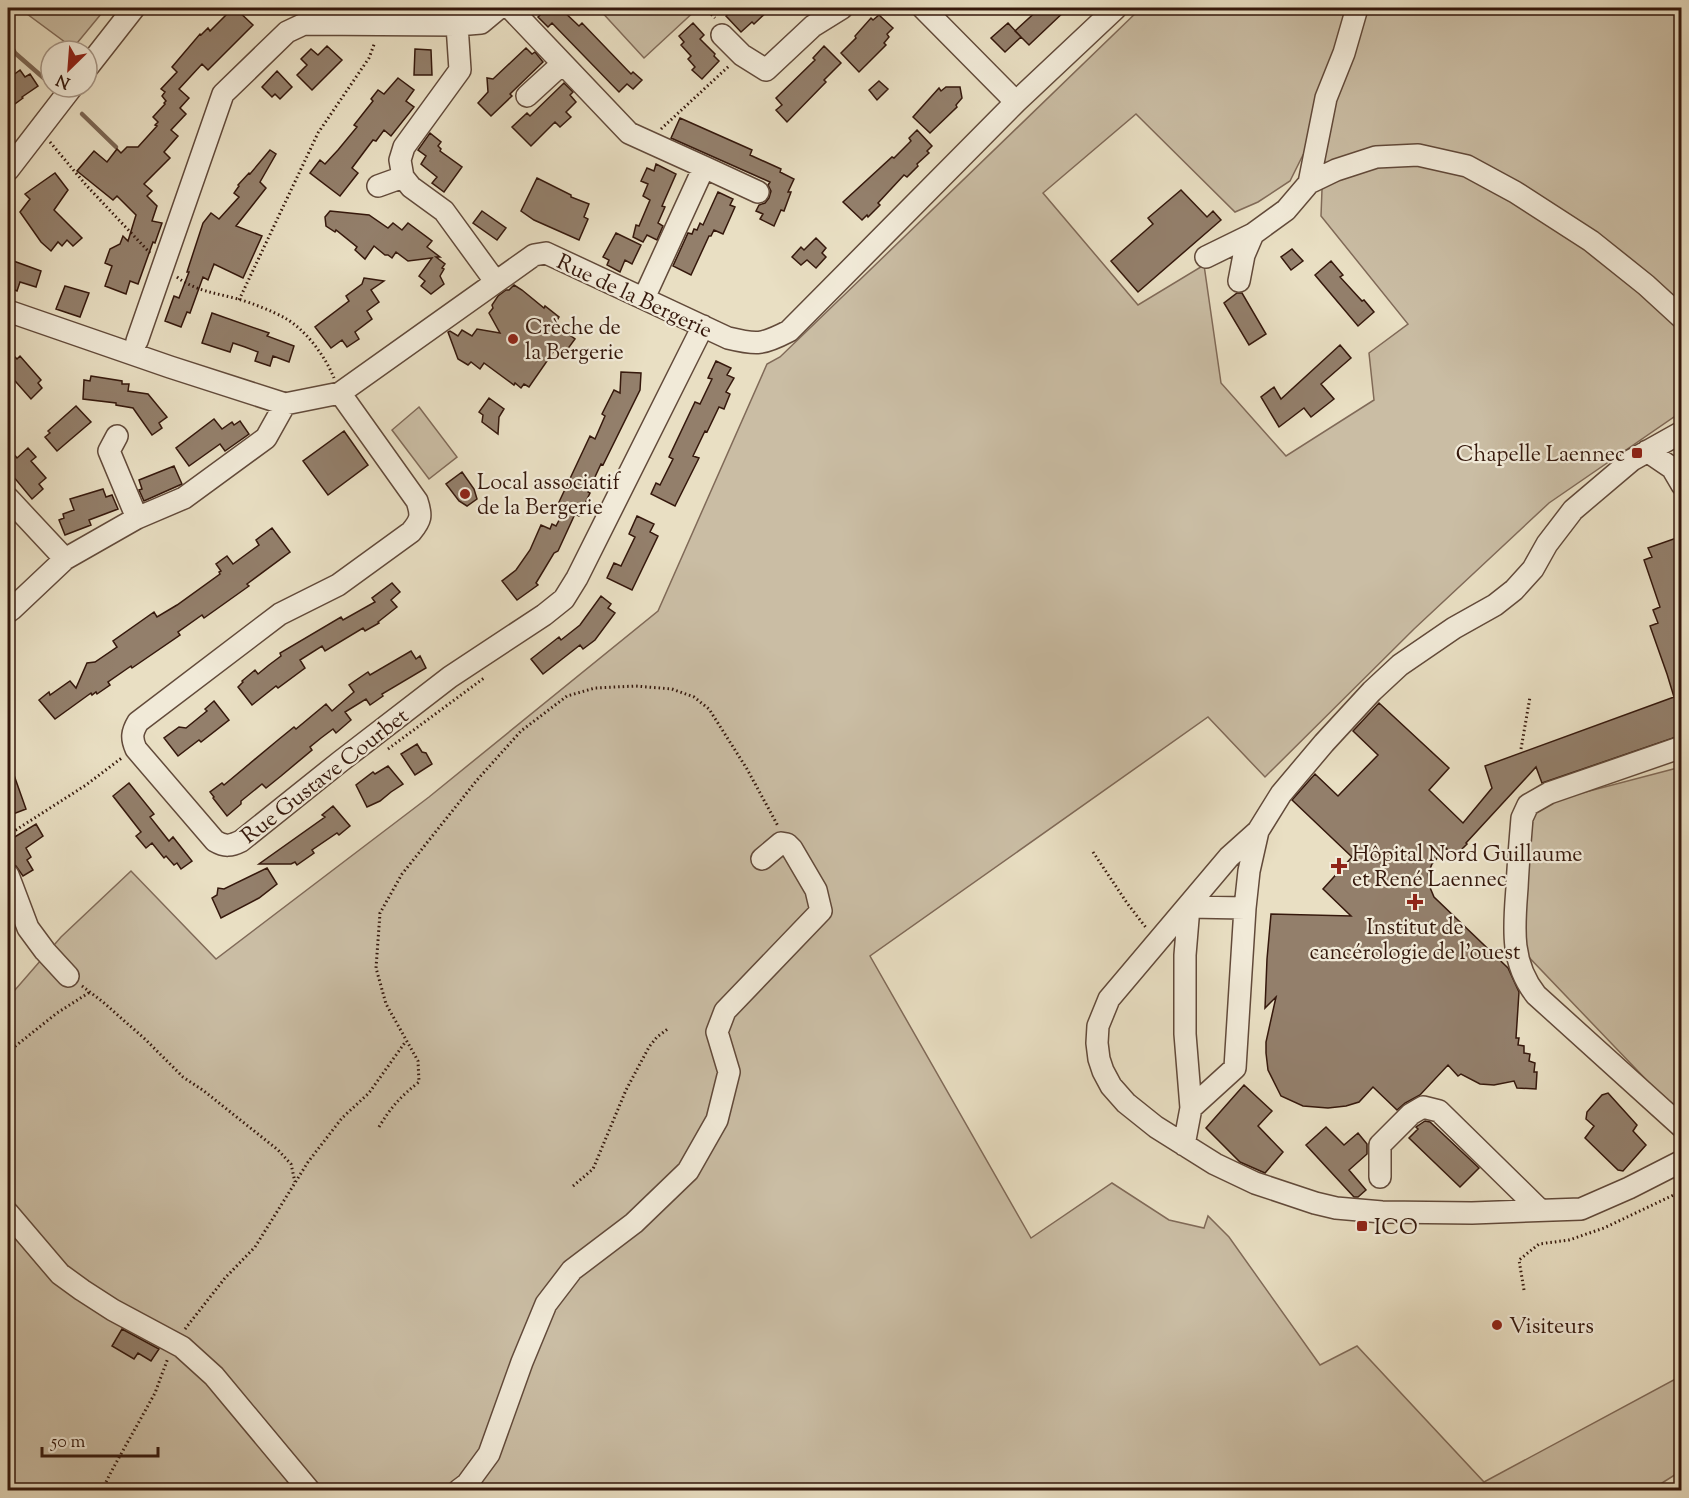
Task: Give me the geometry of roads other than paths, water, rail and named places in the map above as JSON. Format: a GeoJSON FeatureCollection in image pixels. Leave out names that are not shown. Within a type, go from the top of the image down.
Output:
{"type":"FeatureCollection","features":[{"type":"Feature","properties":{"kind":"street"},"geometry":{"type":"LineString","coordinates":[[99,53],[134,8]]}},
{"type":"Feature","properties":{"kind":"street"},"geometry":{"type":"LineString","coordinates":[[137,340],[223,94],[287,32],[304,24],[381,16],[457,25],[481,23],[499,8]]}},
{"type":"Feature","properties":{"kind":"street"},"geometry":{"type":"LineString","coordinates":[[510,8],[629,133],[758,192]]}},
{"type":"Feature","properties":{"kind":"street"},"geometry":{"type":"LineString","coordinates":[[722,35],[741,55],[766,70],[813,26],[842,8]]}},
{"type":"Feature","properties":{"kind":"street"},"geometry":{"type":"LineString","coordinates":[[923,8],[1016,102]]}},
{"type":"Feature","properties":{"kind":"street","name":"Rue de la Bergerie"},"geometry":{"type":"LineString","coordinates":[[8,311],[285,404],[340,393],[534,255],[546,254],[728,338],[751,343],[770,340],[789,331],[1016,102],[1116,8]]}},
{"type":"Feature","properties":{"kind":"street"},"geometry":{"type":"LineString","coordinates":[[1309,183],[1326,98],[1344,53],[1357,8]]}},
{"type":"Feature","properties":{"kind":"street"},"geometry":{"type":"LineString","coordinates":[[457,25],[460,70],[404,147],[400,160],[404,177],[411,187],[444,211],[495,281]]}},
{"type":"Feature","properties":{"kind":"street"},"geometry":{"type":"LineString","coordinates":[[526,96],[562,64]]}},
{"type":"Feature","properties":{"kind":"street"},"geometry":{"type":"LineString","coordinates":[[8,170],[63,99]]}},
{"type":"Feature","properties":{"kind":"street"},"geometry":{"type":"LineString","coordinates":[[1206,257],[1253,234],[1286,210],[1309,183],[1336,170],[1376,157],[1418,155],[1467,165],[1515,192],[1591,242],[1646,285],[1682,318]]}},
{"type":"Feature","properties":{"kind":"street"},"geometry":{"type":"LineString","coordinates":[[644,298],[704,167]]}},
{"type":"Feature","properties":{"kind":"street"},"geometry":{"type":"LineString","coordinates":[[378,186],[404,177]]}},
{"type":"Feature","properties":{"kind":"street"},"geometry":{"type":"LineString","coordinates":[[1239,281],[1244,255],[1253,234]]}},
{"type":"Feature","properties":{"kind":"street","name":"Rue de la Bergerie"},"geometry":{"type":"LineString","coordinates":[[8,297],[137,340],[170,367]]}},
{"type":"Feature","properties":{"kind":"street","name":"Rue Gustave Courbet"},"geometry":{"type":"LineString","coordinates":[[340,393],[417,501],[421,514],[417,524],[411,532],[338,585],[280,615],[138,722],[132,732],[132,741],[136,749],[211,837],[222,846],[231,846],[241,841],[450,677],[544,615],[564,599],[577,578],[703,326]]}},
{"type":"Feature","properties":{"kind":"street"},"geometry":{"type":"LineString","coordinates":[[8,612],[65,559],[137,518],[184,498],[266,438],[285,404]]}},
{"type":"Feature","properties":{"kind":"street"},"geometry":{"type":"LineString","coordinates":[[1682,432],[1632,460],[1573,510],[1547,544],[1533,569],[1515,590],[1495,605],[1454,627],[1400,665],[1371,692],[1281,794],[1258,831],[1229,857],[1109,999],[1098,1026],[1097,1043],[1103,1071],[1112,1086],[1126,1102],[1156,1127],[1215,1164],[1254,1183],[1336,1208],[1393,1213],[1581,1209],[1682,1161]]}},
{"type":"Feature","properties":{"kind":"street"},"geometry":{"type":"LineString","coordinates":[[117,436],[109,450],[137,518]]}},
{"type":"Feature","properties":{"kind":"street"},"geometry":{"type":"LineString","coordinates":[[1647,452],[1672,468],[1682,485]]}},
{"type":"Feature","properties":{"kind":"street"},"geometry":{"type":"LineString","coordinates":[[8,498],[65,559]]}},
{"type":"Feature","properties":{"kind":"street"},"geometry":{"type":"LineString","coordinates":[[1682,747],[1550,793],[1528,804],[1522,818],[1514,934],[1519,963],[1526,982],[1536,995],[1682,1127]]}},
{"type":"Feature","properties":{"kind":"street"},"geometry":{"type":"LineString","coordinates":[[1191,1108],[1235,1068],[1245,908],[1249,871],[1258,831]]}},
{"type":"Feature","properties":{"kind":"street"},"geometry":{"type":"LineString","coordinates":[[459,1491],[467,1484],[489,1454],[522,1362],[546,1304],[572,1270],[634,1222],[688,1171],[717,1120],[729,1072],[717,1032],[725,1011],[821,910],[816,890],[787,844],[781,843],[762,859]]}},
{"type":"Feature","properties":{"kind":"street"},"geometry":{"type":"LineString","coordinates":[[8,875],[28,928],[45,951],[69,976]]}},
{"type":"Feature","properties":{"kind":"street"},"geometry":{"type":"LineString","coordinates":[[1189,907],[1245,908]]}},
{"type":"Feature","properties":{"kind":"street"},"geometry":{"type":"LineString","coordinates":[[1184,1144],[1191,1108],[1185,1034],[1185,955],[1189,907]]}},
{"type":"Feature","properties":{"kind":"street"},"geometry":{"type":"LineString","coordinates":[[1380,1177],[1380,1145],[1411,1114],[1423,1107],[1439,1111],[1540,1210]]}},
{"type":"Feature","properties":{"kind":"street"},"geometry":{"type":"LineString","coordinates":[[8,1213],[60,1274],[113,1310],[182,1347],[214,1376],[309,1491]]}},
{"type":"Feature","properties":{"kind":"waterway"},"geometry":{"type":"LineString","coordinates":[[8,40],[15,53],[39,74]]}},
{"type":"Feature","properties":{"kind":"waterway"},"geometry":{"type":"LineString","coordinates":[[82,114],[116,147]]}},
{"type":"Feature","properties":{"kind":"place","name":"Crèche de la Bergerie"},"geometry":{"type":"Point","coordinates":[513,339]}},
{"type":"Feature","properties":{"kind":"place","name":"Chapelle Laennec"},"geometry":{"type":"Point","coordinates":[1637,453]}},
{"type":"Feature","properties":{"kind":"place","name":"Local associatif de la Bergerie"},"geometry":{"type":"Point","coordinates":[465,494]}},
{"type":"Feature","properties":{"kind":"place","name":"Hôpital Nord Guillaume et René Laennec"},"geometry":{"type":"Point","coordinates":[1339,866]}},
{"type":"Feature","properties":{"kind":"place","name":"Institut de cancérologie de l'ouest"},"geometry":{"type":"Point","coordinates":[1415,902]}},
{"type":"Feature","properties":{"kind":"place","name":"ICO"},"geometry":{"type":"Point","coordinates":[1362,1226]}},
{"type":"Feature","properties":{"kind":"place","name":"Visiteurs"},"geometry":{"type":"Point","coordinates":[1497,1325]}}]}
